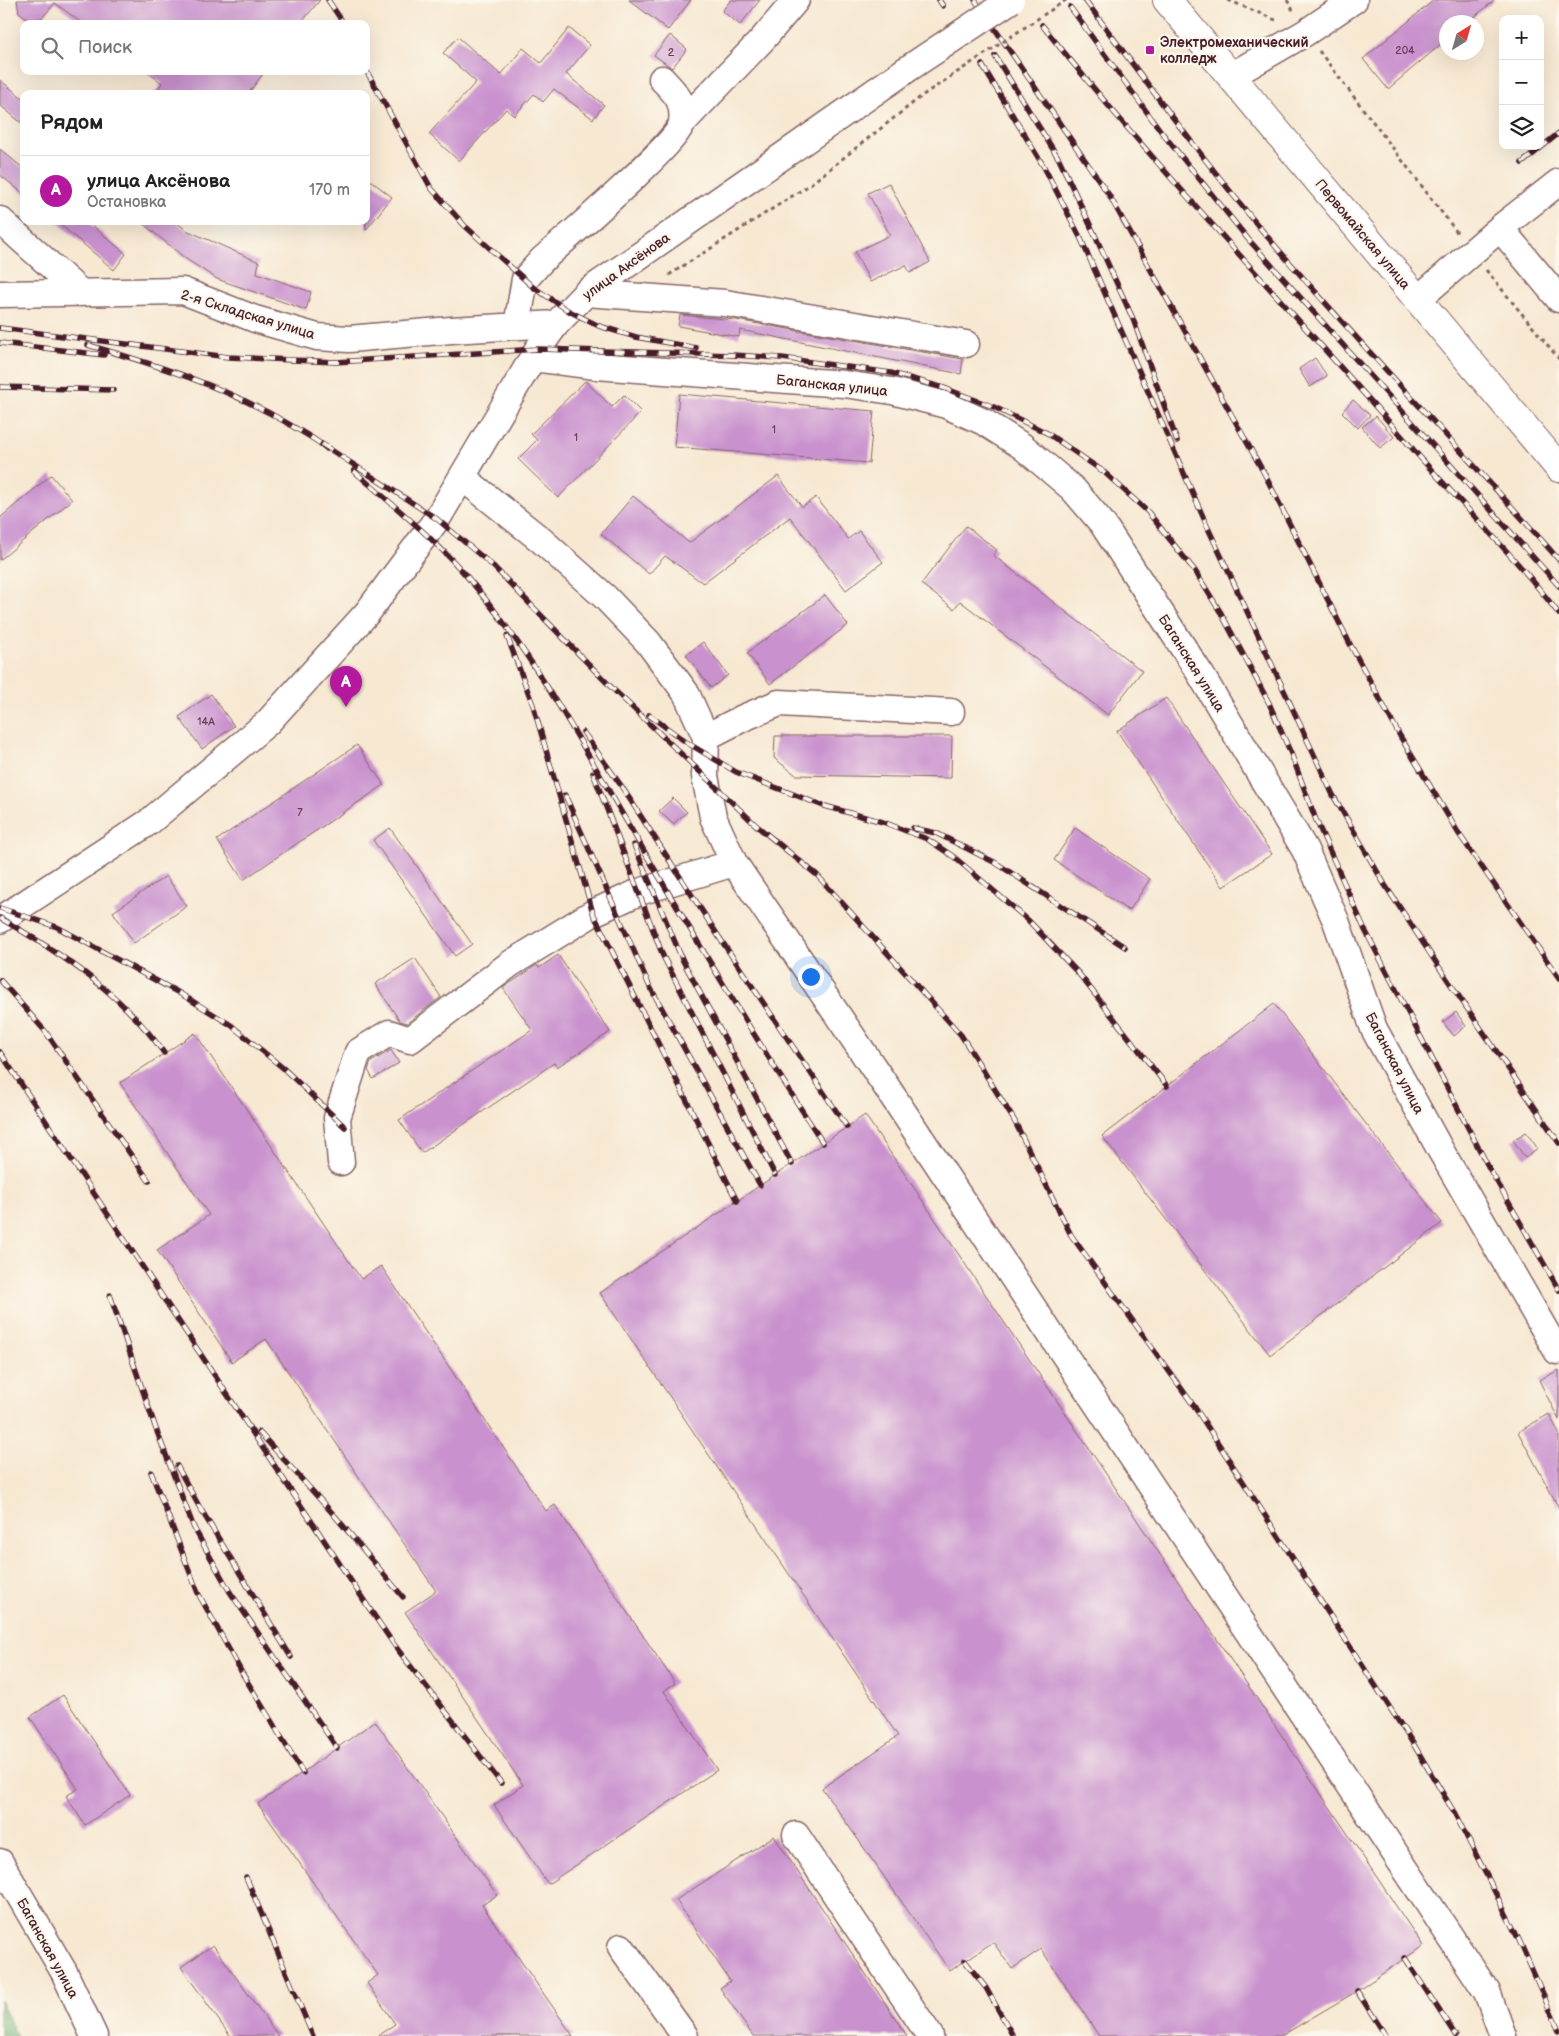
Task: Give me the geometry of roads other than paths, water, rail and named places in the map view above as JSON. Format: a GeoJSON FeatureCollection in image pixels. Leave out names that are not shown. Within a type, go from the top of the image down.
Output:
{"type":"FeatureCollection","features":[{"type":"Feature","properties":{"kind":"main road","name":"Первомайская улица"},"geometry":{"type":"LineString","coordinates":[[1167,0],[1559,468]]}},
{"type":"Feature","properties":{"kind":"street"},"geometry":{"type":"LineString","coordinates":[[517,326],[525,279],[542,260],[665,147],[682,123],[762,40],[796,0]]}},
{"type":"Feature","properties":{"kind":"street","name":"улица Аксёнова"},"geometry":{"type":"LineString","coordinates":[[0,920],[149,822],[267,724],[367,614],[436,519],[533,358],[556,324],[586,293],[906,70],[1011,0]]}},
{"type":"Feature","properties":{"kind":"street"},"geometry":{"type":"LineString","coordinates":[[1231,76],[1305,33],[1354,0]]}},
{"type":"Feature","properties":{"kind":"street"},"geometry":{"type":"LineString","coordinates":[[662,79],[681,100],[682,123]]}},
{"type":"Feature","properties":{"kind":"street"},"geometry":{"type":"LineString","coordinates":[[1418,299],[1500,228],[1559,182]]}},
{"type":"Feature","properties":{"kind":"street"},"geometry":{"type":"LineString","coordinates":[[0,220],[81,294]]}},
{"type":"Feature","properties":{"kind":"street"},"geometry":{"type":"LineString","coordinates":[[1500,228],[1559,299]]}},
{"type":"Feature","properties":{"kind":"street","name":"2-я Складская улица"},"geometry":{"type":"LineString","coordinates":[[0,294],[183,291],[255,319],[317,337],[349,339],[452,330],[556,324]]}},
{"type":"Feature","properties":{"kind":"street"},"geometry":{"type":"LineString","coordinates":[[586,293],[725,303],[966,344]]}},
{"type":"Feature","properties":{"kind":"street","name":"Баганская улица"},"geometry":{"type":"LineString","coordinates":[[533,358],[596,366],[844,384],[892,391],[946,405],[984,422],[1022,446],[1072,489],[1102,523],[1201,675],[1305,850],[1336,921],[1374,1029],[1446,1160],[1557,1351]]}},
{"type":"Feature","properties":{"kind":"street"},"geometry":{"type":"LineString","coordinates":[[462,477],[541,540],[605,597],[648,642],[686,693],[706,737],[705,776],[713,816],[734,863],[888,1089],[1487,1992],[1504,2036]]}},
{"type":"Feature","properties":{"kind":"street"},"geometry":{"type":"LineString","coordinates":[[706,737],[743,718],[779,703],[951,712]]}},
{"type":"Feature","properties":{"kind":"street"},"geometry":{"type":"LineString","coordinates":[[341,1162],[337,1118],[358,1052],[388,1033],[410,1040],[510,964],[613,903],[639,892],[734,863]]}},
{"type":"Feature","properties":{"kind":"street"},"geometry":{"type":"LineString","coordinates":[[796,1835],[930,2036]]}},
{"type":"Feature","properties":{"kind":"street","name":"Баганская улица"},"geometry":{"type":"LineString","coordinates":[[0,1862],[64,1972],[94,2036]]}},
{"type":"Feature","properties":{"kind":"street"},"geometry":{"type":"LineString","coordinates":[[621,1946],[685,2036]]}},
{"type":"Feature","properties":{"kind":"railway"},"geometry":{"type":"LineString","coordinates":[[328,0],[341,20]]}},
{"type":"Feature","properties":{"kind":"railway"},"geometry":{"type":"LineString","coordinates":[[939,0],[943,6]]}},
{"type":"Feature","properties":{"kind":"railway"},"geometry":{"type":"LineString","coordinates":[[975,0],[1109,195],[1264,473],[1350,644],[1400,736],[1459,834],[1559,978]]}},
{"type":"Feature","properties":{"kind":"railway"},"geometry":{"type":"LineString","coordinates":[[1085,0],[1193,144],[1260,228],[1333,312],[1559,560]]}},
{"type":"Feature","properties":{"kind":"railway"},"geometry":{"type":"LineString","coordinates":[[1070,7],[1163,134],[1248,239],[1559,586]]}},
{"type":"Feature","properties":{"kind":"railway"},"geometry":{"type":"LineString","coordinates":[[1042,25],[1180,189],[1508,553],[1559,614]]}},
{"type":"Feature","properties":{"kind":"railway"},"geometry":{"type":"LineString","coordinates":[[995,56],[1059,159],[1133,319],[1177,441]]}},
{"type":"Feature","properties":{"kind":"railway"},"geometry":{"type":"LineString","coordinates":[[982,65],[1044,167],[1081,239],[1208,528],[1333,795],[1385,885],[1559,1143]]}},
{"type":"Feature","properties":{"kind":"railway"},"geometry":{"type":"LineString","coordinates":[[369,75],[431,188],[465,226],[533,287],[569,311],[599,326],[636,337],[696,348]]}},
{"type":"Feature","properties":{"kind":"railway"},"geometry":{"type":"LineString","coordinates":[[1522,163],[1559,133]]}},
{"type":"Feature","properties":{"kind":"railway"},"geometry":{"type":"LineString","coordinates":[[0,328],[228,357],[336,362],[538,349],[782,358],[891,373],[944,388],[994,407],[1047,433],[1104,472],[1148,512],[1195,571],[1221,613],[1269,703],[1292,756],[1316,820],[1365,930],[1489,1168],[1559,1290]]}},
{"type":"Feature","properties":{"kind":"railway"},"geometry":{"type":"LineString","coordinates":[[0,343],[104,355]]}},
{"type":"Feature","properties":{"kind":"railway"},"geometry":{"type":"LineString","coordinates":[[88,345],[165,369],[216,388],[289,424],[327,449]]}},
{"type":"Feature","properties":{"kind":"railway"},"geometry":{"type":"LineString","coordinates":[[0,387],[113,390]]}},
{"type":"Feature","properties":{"kind":"railway"},"geometry":{"type":"LineString","coordinates":[[322,444],[437,519],[493,566],[614,690],[758,827],[817,875],[961,1035],[1014,1120],[1071,1235],[1194,1406],[1414,1745],[1455,1814],[1489,1880],[1519,1940],[1559,2031]]}},
{"type":"Feature","properties":{"kind":"railway"},"geometry":{"type":"LineString","coordinates":[[354,471],[416,525],[460,569],[497,614],[541,676],[728,992],[823,1143]]}},
{"type":"Feature","properties":{"kind":"railway"},"geometry":{"type":"LineString","coordinates":[[507,636],[533,705],[593,913],[737,1201]]}},
{"type":"Feature","properties":{"kind":"railway"},"geometry":{"type":"LineString","coordinates":[[649,715],[686,742],[736,772],[821,805],[883,822],[927,839],[954,857],[1028,920],[1079,974],[1167,1086]]}},
{"type":"Feature","properties":{"kind":"railway"},"geometry":{"type":"LineString","coordinates":[[583,732],[620,784],[719,937],[847,1127]]}},
{"type":"Feature","properties":{"kind":"railway"},"geometry":{"type":"LineString","coordinates":[[593,773],[663,956],[775,1175]]}},
{"type":"Feature","properties":{"kind":"railway"},"geometry":{"type":"LineString","coordinates":[[565,795],[649,985],[760,1185]]}},
{"type":"Feature","properties":{"kind":"railway"},"geometry":{"type":"LineString","coordinates":[[913,828],[936,833],[996,863],[1125,947]]}},
{"type":"Feature","properties":{"kind":"railway"},"geometry":{"type":"LineString","coordinates":[[634,845],[683,961],[792,1164]]}},
{"type":"Feature","properties":{"kind":"railway"},"geometry":{"type":"LineString","coordinates":[[0,908],[57,927],[181,994],[231,1025],[283,1068],[345,1127]]}},
{"type":"Feature","properties":{"kind":"railway"},"geometry":{"type":"LineString","coordinates":[[0,918],[46,946],[90,977],[130,1012],[164,1053]]}},
{"type":"Feature","properties":{"kind":"railway"},"geometry":{"type":"LineString","coordinates":[[0,980],[45,1031],[149,1181]]}},
{"type":"Feature","properties":{"kind":"railway"},"geometry":{"type":"LineString","coordinates":[[0,1052],[395,1646],[501,1783]]}},
{"type":"Feature","properties":{"kind":"railway"},"geometry":{"type":"LineString","coordinates":[[110,1295],[156,1429],[194,1528],[230,1592],[337,1748]]}},
{"type":"Feature","properties":{"kind":"railway"},"geometry":{"type":"LineString","coordinates":[[259,1432],[335,1516],[403,1597]]}},
{"type":"Feature","properties":{"kind":"railway"},"geometry":{"type":"LineString","coordinates":[[177,1466],[200,1508],[291,1657]]}},
{"type":"Feature","properties":{"kind":"railway"},"geometry":{"type":"LineString","coordinates":[[151,1472],[198,1593],[242,1673],[303,1773]]}},
{"type":"Feature","properties":{"kind":"railway"},"geometry":{"type":"LineString","coordinates":[[246,1877],[313,2036]]}},
{"type":"Feature","properties":{"kind":"railway"},"geometry":{"type":"LineString","coordinates":[[1405,1958],[1456,2036]]}},
{"type":"Feature","properties":{"kind":"railway"},"geometry":{"type":"LineString","coordinates":[[965,1961],[986,1988],[1013,2036]]}},
{"type":"Feature","properties":{"kind":"railway"},"geometry":{"type":"LineString","coordinates":[[1357,1991],[1386,2036]]}},
{"type":"Feature","properties":{"kind":"place","name":"Электромеханический колледж"},"geometry":{"type":"Point","coordinates":[1150,50]}},
{"type":"Feature","properties":{"kind":"place","name":"улица Аксёнова"},"geometry":{"type":"Point","coordinates":[346,707]}}]}
